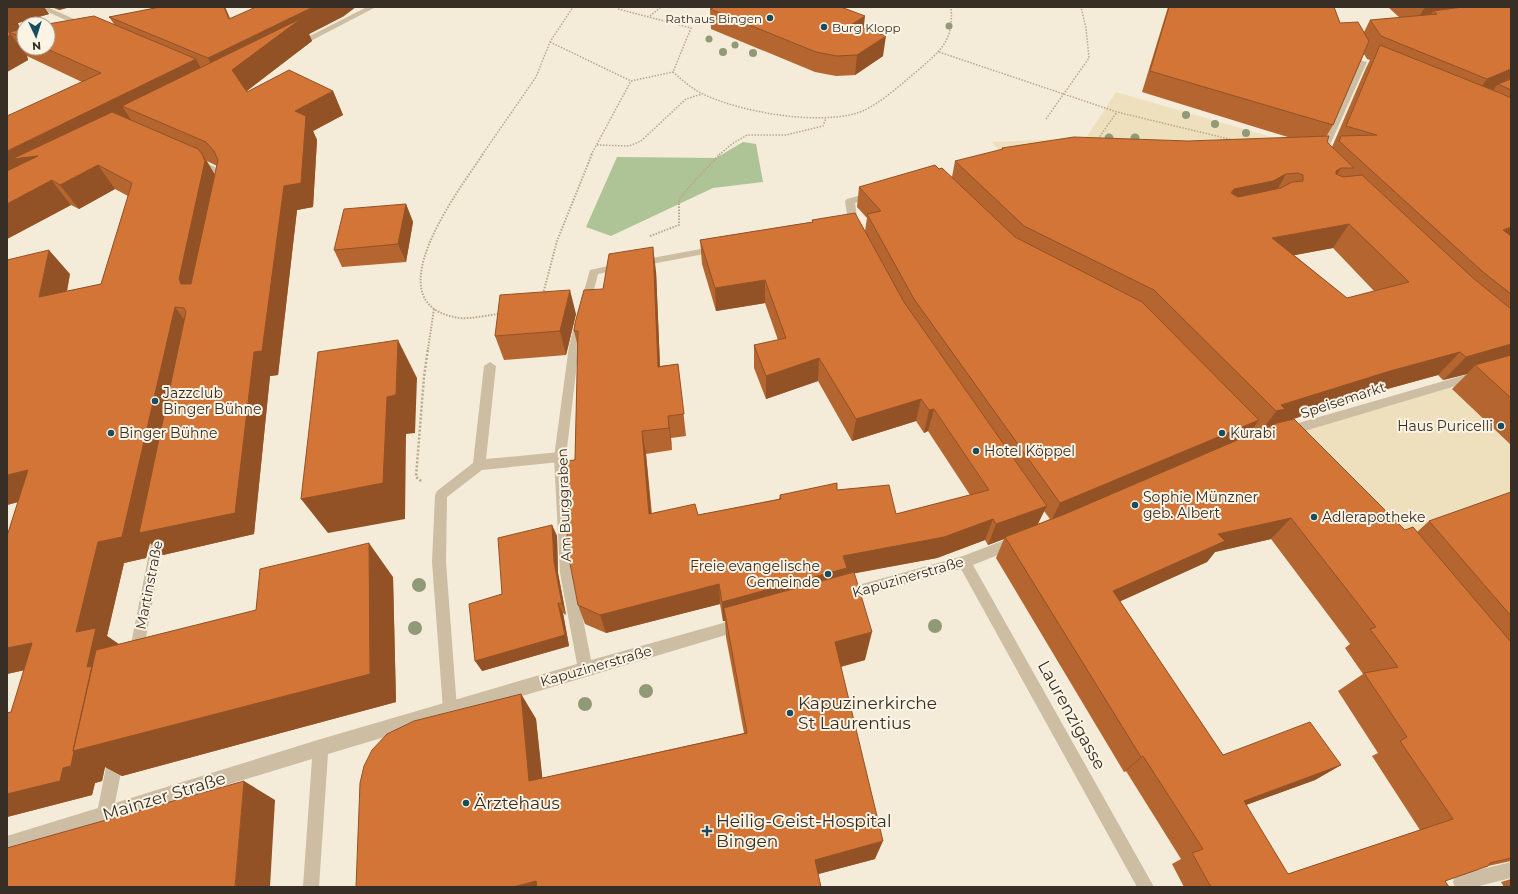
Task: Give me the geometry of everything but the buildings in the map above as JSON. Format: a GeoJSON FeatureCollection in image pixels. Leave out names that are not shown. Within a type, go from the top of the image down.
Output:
{"type":"FeatureCollection","features":[{"type":"Feature","properties":{"kind":"street"},"geometry":{"type":"LineString","coordinates":[[41,7],[92,29]]}},
{"type":"Feature","properties":{"kind":"street"},"geometry":{"type":"LineString","coordinates":[[288,49],[372,7]]}},
{"type":"Feature","properties":{"kind":"street"},"geometry":{"type":"LineString","coordinates":[[1318,165],[1365,61]]}},
{"type":"Feature","properties":{"kind":"street"},"geometry":{"type":"LineString","coordinates":[[187,157],[222,174],[226,185],[225,193]]}},
{"type":"Feature","properties":{"kind":"street"},"geometry":{"type":"LineString","coordinates":[[837,227],[855,228],[850,201],[878,194]]}},
{"type":"Feature","properties":{"kind":"street","name":"Am Burggraben"},"geometry":{"type":"LineString","coordinates":[[586,668],[567,573],[560,457],[574,346],[594,272],[727,247]]}},
{"type":"Feature","properties":{"kind":"street"},"geometry":{"type":"LineString","coordinates":[[479,465],[490,366]]}},
{"type":"Feature","properties":{"kind":"street","name":"Speisemarkt"},"geometry":{"type":"LineString","coordinates":[[1309,440],[1299,428],[1490,372]]}},
{"type":"Feature","properties":{"kind":"street"},"geometry":{"type":"LineString","coordinates":[[1277,434],[1299,428]]}},
{"type":"Feature","properties":{"kind":"street"},"geometry":{"type":"LineString","coordinates":[[450,709],[439,562],[441,495],[479,465],[560,457]]}},
{"type":"Feature","properties":{"kind":"street","name":"Martinstraße"},"geometry":{"type":"LineString","coordinates":[[133,666],[162,517]]}},
{"type":"Feature","properties":{"kind":"street","name":"Kapuzinerstraße"},"geometry":{"type":"LineString","coordinates":[[828,600],[964,562],[1027,538]]}},
{"type":"Feature","properties":{"kind":"street","name":"Laurenzigasse"},"geometry":{"type":"LineString","coordinates":[[964,562],[1146,887]]}},
{"type":"Feature","properties":{"kind":"street","name":"Kapuzinerstraße"},"geometry":{"type":"LineString","coordinates":[[321,747],[586,668],[752,621]]}},
{"type":"Feature","properties":{"kind":"street"},"geometry":{"type":"LineString","coordinates":[[105,815],[118,745]]}},
{"type":"Feature","properties":{"kind":"street"},"geometry":{"type":"LineString","coordinates":[[311,887],[321,747]]}},
{"type":"Feature","properties":{"kind":"street","name":"Mainzer Straße"},"geometry":{"type":"LineString","coordinates":[[7,844],[105,815],[321,747]]}},
{"type":"Feature","properties":{"kind":"street"},"geometry":{"type":"LineString","coordinates":[[1465,887],[1461,882],[1511,870]]}},
{"type":"Feature","properties":{"kind":"path"},"geometry":{"type":"LineString","coordinates":[[500,314],[461,318],[443,314],[427,304],[421,292],[421,274],[427,246],[446,208],[536,77],[550,42],[573,7]]}},
{"type":"Feature","properties":{"kind":"path"},"geometry":{"type":"LineString","coordinates":[[650,16],[661,7]]}},
{"type":"Feature","properties":{"kind":"path"},"geometry":{"type":"LineString","coordinates":[[550,42],[631,81],[673,72],[703,94],[769,113],[826,118],[864,110],[939,52],[948,41],[953,26],[951,7]]}},
{"type":"Feature","properties":{"kind":"path"},"geometry":{"type":"LineString","coordinates":[[1046,119],[1089,58],[1086,28],[1081,7]]}},
{"type":"Feature","properties":{"kind":"path"},"geometry":{"type":"LineString","coordinates":[[618,9],[650,16],[690,28],[673,72]]}},
{"type":"Feature","properties":{"kind":"path"},"geometry":{"type":"LineString","coordinates":[[939,52],[1117,112],[1237,141]]}},
{"type":"Feature","properties":{"kind":"path"},"geometry":{"type":"LineString","coordinates":[[543,295],[557,241],[587,163],[631,81]]}},
{"type":"Feature","properties":{"kind":"path"},"geometry":{"type":"LineString","coordinates":[[597,145],[629,146],[641,141],[686,99],[703,94]]}},
{"type":"Feature","properties":{"kind":"path"},"geometry":{"type":"LineString","coordinates":[[1097,140],[1117,112]]}},
{"type":"Feature","properties":{"kind":"path"},"geometry":{"type":"LineString","coordinates":[[679,201],[704,170],[716,161],[735,140],[747,135],[789,134],[809,131],[823,126],[826,118]]}},
{"type":"Feature","properties":{"kind":"path"},"geometry":{"type":"LineString","coordinates":[[434,309],[424,377],[416,477],[441,495]]}},
{"type":"Feature","properties":{"kind":"green space"},"geometry":{"type":"Polygon","coordinates":[[[743,142],[756,144],[763,182],[713,188],[611,236],[586,227],[617,157],[716,158],[743,142]]]}},
{"type":"Feature","properties":{"kind":"shaded area"},"geometry":{"type":"Polygon","coordinates":[[[1116,92],[1323,152],[1012,168],[992,142],[1086,138],[1116,92]]]}},
{"type":"Feature","properties":{"kind":"shaded area"},"geometry":{"type":"Polygon","coordinates":[[[1447,384],[1511,445],[1511,505],[1392,541],[1300,428],[1447,384]]]}},
{"type":"Feature","properties":{"kind":"place","name":"Rathaus Bingen"},"geometry":{"type":"Point","coordinates":[770,18]}},
{"type":"Feature","properties":{"kind":"place","name":"Burg Klopp"},"geometry":{"type":"Point","coordinates":[824,27]}},
{"type":"Feature","properties":{"kind":"place","name":"Jazzclub Binger Bühne"},"geometry":{"type":"Point","coordinates":[155,401]}},
{"type":"Feature","properties":{"kind":"place","name":"Haus Puricelli"},"geometry":{"type":"Point","coordinates":[1501,426]}},
{"type":"Feature","properties":{"kind":"place","name":"Binger Bühne"},"geometry":{"type":"Point","coordinates":[111,433]}},
{"type":"Feature","properties":{"kind":"place","name":"Kurabi"},"geometry":{"type":"Point","coordinates":[1222,433]}},
{"type":"Feature","properties":{"kind":"place","name":"Hotel Köppel"},"geometry":{"type":"Point","coordinates":[976,451]}},
{"type":"Feature","properties":{"kind":"place","name":"Sophie Münzner geb. Albert"},"geometry":{"type":"Point","coordinates":[1135,505]}},
{"type":"Feature","properties":{"kind":"place","name":"Adlerapotheke"},"geometry":{"type":"Point","coordinates":[1314,517]}},
{"type":"Feature","properties":{"kind":"place","name":"Freie evangelische Gemeinde"},"geometry":{"type":"Point","coordinates":[828,574]}},
{"type":"Feature","properties":{"kind":"place","name":"Kapuzinerkirche St Laurentius"},"geometry":{"type":"Point","coordinates":[790,713]}},
{"type":"Feature","properties":{"kind":"place","name":"Ärztehaus"},"geometry":{"type":"Point","coordinates":[466,803]}},
{"type":"Feature","properties":{"kind":"place","name":"Heilig-Geist-Hospital Bingen"},"geometry":{"type":"Point","coordinates":[707,831]}}]}
